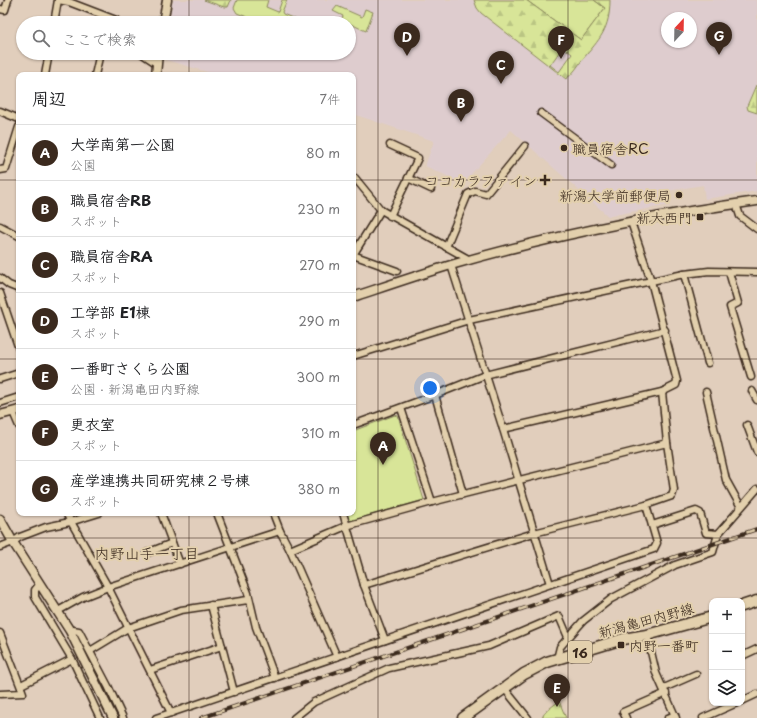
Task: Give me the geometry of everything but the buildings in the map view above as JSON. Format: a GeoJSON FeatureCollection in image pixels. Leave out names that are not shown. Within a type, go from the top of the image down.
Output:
{"type":"FeatureCollection","features":[{"type":"Feature","properties":{"kind":"main road"},"geometry":{"type":"LineString","coordinates":[[745,605],[757,601]]}},
{"type":"Feature","properties":{"kind":"main road","name":"新潟亀田内野線"},"geometry":{"type":"LineString","coordinates":[[463,718],[524,674],[546,662],[623,639],[647,635],[709,618]]}},
{"type":"Feature","properties":{"kind":"street"},"geometry":{"type":"LineString","coordinates":[[0,9],[5,10],[8,0]]}},
{"type":"Feature","properties":{"kind":"street"},"geometry":{"type":"LineString","coordinates":[[55,16],[58,0],[69,1],[100,16]]}},
{"type":"Feature","properties":{"kind":"street"},"geometry":{"type":"LineString","coordinates":[[164,16],[167,0]]}},
{"type":"Feature","properties":{"kind":"street"},"geometry":{"type":"LineString","coordinates":[[46,72],[48,60]]}},
{"type":"Feature","properties":{"kind":"street"},"geometry":{"type":"LineString","coordinates":[[96,72],[98,60]]}},
{"type":"Feature","properties":{"kind":"street"},"geometry":{"type":"LineString","coordinates":[[152,60],[156,63]]}},
{"type":"Feature","properties":{"kind":"street"},"geometry":{"type":"LineString","coordinates":[[156,72],[157,60]]}},
{"type":"Feature","properties":{"kind":"street"},"geometry":{"type":"LineString","coordinates":[[0,111],[16,118]]}},
{"type":"Feature","properties":{"kind":"street"},"geometry":{"type":"LineString","coordinates":[[541,113],[611,165]]}},
{"type":"Feature","properties":{"kind":"street"},"geometry":{"type":"LineString","coordinates":[[0,170],[6,169],[16,137]]}},
{"type":"Feature","properties":{"kind":"street"},"geometry":{"type":"LineString","coordinates":[[390,145],[418,158],[390,216]]}},
{"type":"Feature","properties":{"kind":"street"},"geometry":{"type":"LineString","coordinates":[[446,247],[468,194],[475,191],[486,194],[525,146]]}},
{"type":"Feature","properties":{"kind":"street"},"geometry":{"type":"LineString","coordinates":[[408,178],[431,189]]}},
{"type":"Feature","properties":{"kind":"street"},"geometry":{"type":"LineString","coordinates":[[356,179],[381,210],[470,260]]}},
{"type":"Feature","properties":{"kind":"street"},"geometry":{"type":"LineString","coordinates":[[356,296],[452,265],[550,239],[630,222],[757,201]]}},
{"type":"Feature","properties":{"kind":"street"},"geometry":{"type":"LineString","coordinates":[[736,204],[740,216],[757,229]]}},
{"type":"Feature","properties":{"kind":"street"},"geometry":{"type":"LineString","coordinates":[[356,250],[381,210]]}},
{"type":"Feature","properties":{"kind":"street"},"geometry":{"type":"LineString","coordinates":[[503,429],[662,392],[673,388],[676,385],[677,381],[665,330],[651,281],[630,222]]}},
{"type":"Feature","properties":{"kind":"street"},"geometry":{"type":"LineString","coordinates":[[0,226],[16,234]]}},
{"type":"Feature","properties":{"kind":"street"},"geometry":{"type":"LineString","coordinates":[[356,256],[397,271]]}},
{"type":"Feature","properties":{"kind":"street"},"geometry":{"type":"LineString","coordinates":[[452,265],[550,584]]}},
{"type":"Feature","properties":{"kind":"street"},"geometry":{"type":"LineString","coordinates":[[356,355],[469,320],[684,274],[709,271],[757,272]]}},
{"type":"Feature","properties":{"kind":"street"},"geometry":{"type":"LineString","coordinates":[[729,272],[738,303],[730,307],[751,377]]}},
{"type":"Feature","properties":{"kind":"street"},"geometry":{"type":"LineString","coordinates":[[684,274],[708,363]]}},
{"type":"Feature","properties":{"kind":"street"},"geometry":{"type":"LineString","coordinates":[[0,278],[9,285],[16,288]]}},
{"type":"Feature","properties":{"kind":"street"},"geometry":{"type":"LineString","coordinates":[[0,295],[16,340]]}},
{"type":"Feature","properties":{"kind":"street"},"geometry":{"type":"LineString","coordinates":[[356,424],[486,375],[665,330]]}},
{"type":"Feature","properties":{"kind":"street"},"geometry":{"type":"LineString","coordinates":[[0,379],[16,374]]}},
{"type":"Feature","properties":{"kind":"street"},"geometry":{"type":"LineString","coordinates":[[752,390],[757,400]]}},
{"type":"Feature","properties":{"kind":"street"},"geometry":{"type":"LineString","coordinates":[[364,585],[534,533],[646,505],[672,496],[674,494],[662,392]]}},
{"type":"Feature","properties":{"kind":"street"},"geometry":{"type":"LineString","coordinates":[[706,392],[726,480],[741,507]]}},
{"type":"Feature","properties":{"kind":"street"},"geometry":{"type":"LineString","coordinates":[[435,395],[462,494]]}},
{"type":"Feature","properties":{"kind":"street"},"geometry":{"type":"LineString","coordinates":[[0,403],[16,398]]}},
{"type":"Feature","properties":{"kind":"street"},"geometry":{"type":"LineString","coordinates":[[401,408],[432,502]]}},
{"type":"Feature","properties":{"kind":"street"},"geometry":{"type":"LineString","coordinates":[[0,415],[16,411]]}},
{"type":"Feature","properties":{"kind":"street"},"geometry":{"type":"LineString","coordinates":[[747,425],[757,452]]}},
{"type":"Feature","properties":{"kind":"street"},"geometry":{"type":"LineString","coordinates":[[290,550],[346,526],[462,494],[667,443]]}},
{"type":"Feature","properties":{"kind":"street"},"geometry":{"type":"LineString","coordinates":[[557,658],[560,647],[568,637],[583,621],[611,599],[675,566],[713,552],[718,534],[757,489]]}},
{"type":"Feature","properties":{"kind":"street"},"geometry":{"type":"LineString","coordinates":[[156,718],[654,549],[657,543],[646,505]]}},
{"type":"Feature","properties":{"kind":"street"},"geometry":{"type":"LineString","coordinates":[[652,525],[696,511],[700,513],[706,533],[718,534]]}},
{"type":"Feature","properties":{"kind":"street"},"geometry":{"type":"LineString","coordinates":[[67,516],[108,587],[171,713]]}},
{"type":"Feature","properties":{"kind":"street"},"geometry":{"type":"LineString","coordinates":[[0,547],[46,527],[89,516]]}},
{"type":"Feature","properties":{"kind":"street"},"geometry":{"type":"LineString","coordinates":[[162,516],[180,564]]}},
{"type":"Feature","properties":{"kind":"street"},"geometry":{"type":"LineString","coordinates":[[218,516],[248,593],[248,600],[256,627],[275,678]]}},
{"type":"Feature","properties":{"kind":"street"},"geometry":{"type":"LineString","coordinates":[[273,516],[337,657]]}},
{"type":"Feature","properties":{"kind":"street"},"geometry":{"type":"LineString","coordinates":[[343,516],[364,585],[385,640]]}},
{"type":"Feature","properties":{"kind":"street"},"geometry":{"type":"LineString","coordinates":[[0,519],[70,632],[108,686],[123,718]]}},
{"type":"Feature","properties":{"kind":"street"},"geometry":{"type":"LineString","coordinates":[[58,611],[83,597],[108,587],[280,531]]}},
{"type":"Feature","properties":{"kind":"street"},"geometry":{"type":"LineString","coordinates":[[147,553],[172,543]]}},
{"type":"Feature","properties":{"kind":"street"},"geometry":{"type":"LineString","coordinates":[[40,584],[35,590],[35,597],[72,659],[100,718]]}},
{"type":"Feature","properties":{"kind":"street"},"geometry":{"type":"LineString","coordinates":[[86,653],[128,628],[181,610],[248,600]]}},
{"type":"Feature","properties":{"kind":"street"},"geometry":{"type":"LineString","coordinates":[[211,605],[234,692]]}},
{"type":"Feature","properties":{"kind":"street"},"geometry":{"type":"LineString","coordinates":[[294,718],[314,702],[389,668],[489,646],[559,616],[568,637]]}},
{"type":"Feature","properties":{"kind":"street"},"geometry":{"type":"LineString","coordinates":[[0,633],[2,644],[23,692],[0,694]]}},
{"type":"Feature","properties":{"kind":"street"},"geometry":{"type":"LineString","coordinates":[[647,635],[656,673],[676,716],[668,718]]}},
{"type":"Feature","properties":{"kind":"street"},"geometry":{"type":"LineString","coordinates":[[150,670],[222,646]]}},
{"type":"Feature","properties":{"kind":"street"},"geometry":{"type":"LineString","coordinates":[[745,655],[757,649]]}},
{"type":"Feature","properties":{"kind":"street"},"geometry":{"type":"LineString","coordinates":[[86,653],[113,718]]}},
{"type":"Feature","properties":{"kind":"street"},"geometry":{"type":"LineString","coordinates":[[20,685],[72,659]]}},
{"type":"Feature","properties":{"kind":"street"},"geometry":{"type":"LineString","coordinates":[[626,718],[623,712],[696,674]]}},
{"type":"Feature","properties":{"kind":"street"},"geometry":{"type":"LineString","coordinates":[[504,688],[528,718]]}},
{"type":"Feature","properties":{"kind":"street"},"geometry":{"type":"LineString","coordinates":[[745,700],[757,694]]}},
{"type":"Feature","properties":{"kind":"street"},"geometry":{"type":"LineString","coordinates":[[703,718],[730,706]]}},
{"type":"Feature","properties":{"kind":"shaded area"},"geometry":{"type":"Polygon","coordinates":[[[173,0],[757,0],[757,191],[705,199],[703,185],[667,191],[669,205],[608,216],[511,130],[463,183],[425,166],[434,141],[356,115],[356,72],[208,72],[166,60],[356,60],[356,16],[170,16],[173,0]]]}},
{"type":"Feature","properties":{"kind":"green space"},"geometry":{"type":"Polygon","coordinates":[[[204,0],[231,0],[228,7],[224,7],[204,0]]]}},
{"type":"Feature","properties":{"kind":"green space"},"geometry":{"type":"Polygon","coordinates":[[[237,0],[268,0],[266,7],[278,12],[282,0],[287,0],[282,12],[288,16],[244,16],[237,13],[234,8],[237,0]]]}},
{"type":"Feature","properties":{"kind":"green space"},"geometry":{"type":"Polygon","coordinates":[[[474,0],[526,0],[581,40],[605,8],[594,0],[610,0],[610,10],[603,33],[571,75],[566,79],[481,13],[474,0]],[[563,47],[550,65],[559,72],[572,54],[563,47]]]}},
{"type":"Feature","properties":{"kind":"green space"},"geometry":{"type":"Polygon","coordinates":[[[526,0],[594,0],[605,8],[581,40],[526,0]]]}},
{"type":"Feature","properties":{"kind":"green space"},"geometry":{"type":"Polygon","coordinates":[[[337,6],[362,17],[365,9],[373,12],[366,31],[356,26],[356,16],[343,16],[333,11],[337,6]]]}},
{"type":"Feature","properties":{"kind":"green space"},"geometry":{"type":"Polygon","coordinates":[[[756,85],[757,113],[748,110],[747,106],[756,85]]]}},
{"type":"Feature","properties":{"kind":"green space"},"geometry":{"type":"Polygon","coordinates":[[[395,415],[398,416],[424,500],[351,521],[348,518],[348,516],[356,516],[356,430],[395,415]]]}},
{"type":"Feature","properties":{"kind":"green space"},"geometry":{"type":"Polygon","coordinates":[[[559,701],[566,718],[542,718],[545,712],[559,701]]]}},
{"type":"Feature","properties":{"kind":"railway"},"geometry":{"type":"LineString","coordinates":[[201,718],[757,529]]}},
{"type":"Feature","properties":{"kind":"place","name":"産学連携共同研究棟２号棟"},"geometry":{"type":"Point","coordinates":[719,55]}},
{"type":"Feature","properties":{"kind":"place","name":"工学部 E1棟"},"geometry":{"type":"Point","coordinates":[407,56]}},
{"type":"Feature","properties":{"kind":"place","name":"更衣室"},"geometry":{"type":"Point","coordinates":[561,59]}},
{"type":"Feature","properties":{"kind":"place","name":"職員宿舎RA"},"geometry":{"type":"Point","coordinates":[501,84]}},
{"type":"Feature","properties":{"kind":"place","name":"職員宿舎RB"},"geometry":{"type":"Point","coordinates":[461,122]}},
{"type":"Feature","properties":{"kind":"place","name":"職員宿舎RC"},"geometry":{"type":"Point","coordinates":[564,148]}},
{"type":"Feature","properties":{"kind":"place","name":"ココカラファイン"},"geometry":{"type":"Point","coordinates":[545,180]}},
{"type":"Feature","properties":{"kind":"place","name":"新潟大学前郵便局"},"geometry":{"type":"Point","coordinates":[679,195]}},
{"type":"Feature","properties":{"kind":"place","name":"新大西門"},"geometry":{"type":"Point","coordinates":[700,217]}},
{"type":"Feature","properties":{"kind":"place","name":"大学南第一公園"},"geometry":{"type":"Point","coordinates":[383,465]}},
{"type":"Feature","properties":{"kind":"place","name":"内野一番町"},"geometry":{"type":"Point","coordinates":[621,645]}},
{"type":"Feature","properties":{"kind":"place","name":"一番町さくら公園"},"geometry":{"type":"Point","coordinates":[557,707]}},
{"type":"Feature","properties":{"kind":"district","name":"内野山手一丁目"},"geometry":{"type":"Point","coordinates":[147,552]}}]}
